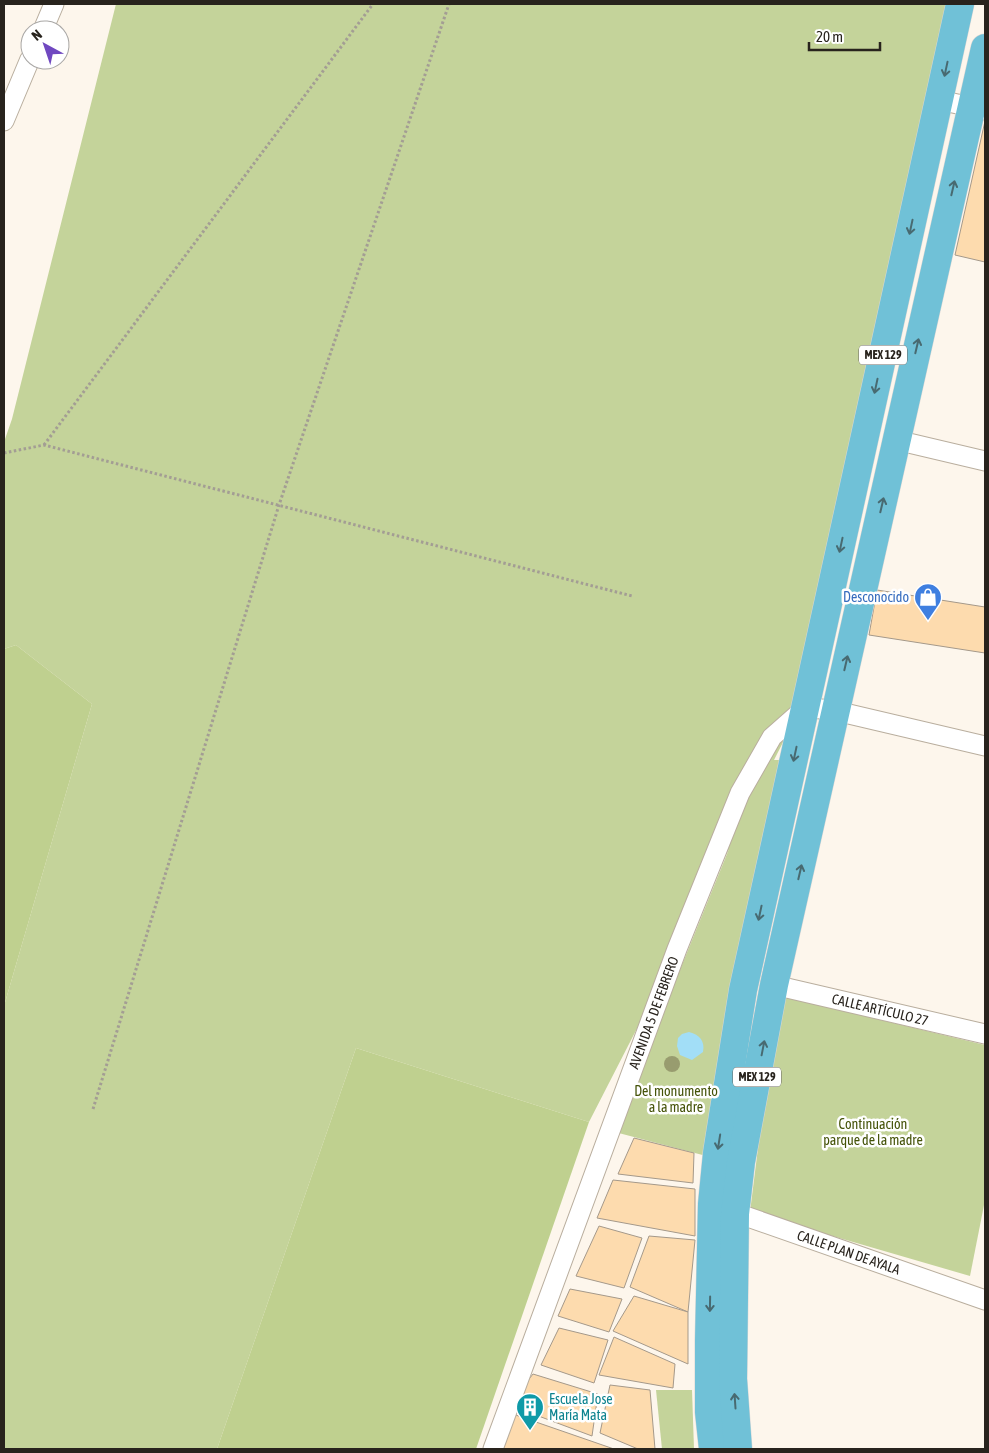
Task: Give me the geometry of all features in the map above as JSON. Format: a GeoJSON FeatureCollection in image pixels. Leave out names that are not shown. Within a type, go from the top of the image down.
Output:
{"type":"FeatureCollection","features":[{"type":"Feature","properties":{"kind":"main road","name":"MEX 129"},"geometry":{"type":"LineString","coordinates":[[738,1449],[724,1209],[717,1153],[743,990],[960,4]]}},
{"type":"Feature","properties":{"kind":"main road","name":"MEX 129"},"geometry":{"type":"LineString","coordinates":[[712,1449],[709,1412],[709,1341],[724,1209],[741,1162],[774,985],[896,440],[978,108],[985,48]]}},
{"type":"Feature","properties":{"kind":"street"},"geometry":{"type":"LineString","coordinates":[[47,20],[54,4]]}},
{"type":"Feature","properties":{"kind":"street"},"geometry":{"type":"LineString","coordinates":[[4,121],[26,70]]}},
{"type":"Feature","properties":{"kind":"street"},"geometry":{"type":"LineString","coordinates":[[940,100],[978,108]]}},
{"type":"Feature","properties":{"kind":"street"},"geometry":{"type":"LineString","coordinates":[[896,440],[985,461]]}},
{"type":"Feature","properties":{"kind":"street"},"geometry":{"type":"LineString","coordinates":[[806,707],[836,711],[985,746]]}},
{"type":"Feature","properties":{"kind":"street","name":"AVENIDA 5 DE FEBRERO"},"geometry":{"type":"LineString","coordinates":[[493,1449],[677,949],[740,792],[772,737],[806,707]]}},
{"type":"Feature","properties":{"kind":"street","name":"CALLE ARTÍCULO 27"},"geometry":{"type":"LineString","coordinates":[[774,985],[985,1034]]}},
{"type":"Feature","properties":{"kind":"street","name":"CALLE PLAN DE AYALA"},"geometry":{"type":"LineString","coordinates":[[724,1209],[985,1300]]}},
{"type":"Feature","properties":{"kind":"path"},"geometry":{"type":"LineString","coordinates":[[44,444],[373,4]]}},
{"type":"Feature","properties":{"kind":"path"},"geometry":{"type":"LineString","coordinates":[[93,1109],[278,505],[449,4]]}},
{"type":"Feature","properties":{"kind":"path"},"geometry":{"type":"LineString","coordinates":[[4,453],[44,444],[632,596]]}},
{"type":"Feature","properties":{"kind":"green space","name":"Del monumento a la madre"},"geometry":{"type":"Polygon","coordinates":[[[116,4],[955,4],[806,697],[774,760],[789,760],[714,1158],[611,1131],[673,987],[729,849],[589,1122],[356,1048],[217,1449],[4,1449],[4,1006],[92,704],[16,645],[4,649],[4,442],[12,419],[116,4]]]}},
{"type":"Feature","properties":{"kind":"green space"},"geometry":{"type":"Polygon","coordinates":[[[16,645],[92,704],[4,1006],[4,649],[16,645]]]}},
{"type":"Feature","properties":{"kind":"green space","name":"Continuación parque de la madre"},"geometry":{"type":"Polygon","coordinates":[[[777,995],[985,1045],[985,1200],[970,1276],[750,1212],[777,995]]]}},
{"type":"Feature","properties":{"kind":"green space"},"geometry":{"type":"Polygon","coordinates":[[[356,1048],[589,1122],[476,1449],[217,1449],[356,1048]]]}},
{"type":"Feature","properties":{"kind":"green space"},"geometry":{"type":"Polygon","coordinates":[[[656,1390],[692,1390],[694,1449],[662,1449],[656,1390]]]}},
{"type":"Feature","properties":{"kind":"water"},"geometry":{"type":"Polygon","coordinates":[[[689,1032],[699,1037],[703,1045],[703,1052],[692,1060],[680,1055],[677,1046],[678,1038],[682,1034],[689,1032]]]}},
{"type":"Feature","properties":{"kind":"building"},"geometry":{"type":"Polygon","coordinates":[[[985,121],[985,262],[955,255],[985,121]]]}},
{"type":"Feature","properties":{"kind":"building","name":"Desconocido"},"geometry":{"type":"Polygon","coordinates":[[[877,590],[985,607],[985,653],[869,635],[877,590]]]}},
{"type":"Feature","properties":{"kind":"building"},"geometry":{"type":"Polygon","coordinates":[[[634,1138],[694,1153],[693,1183],[618,1174],[634,1138]]]}},
{"type":"Feature","properties":{"kind":"building"},"geometry":{"type":"Polygon","coordinates":[[[613,1180],[695,1189],[695,1236],[597,1218],[613,1180]]]}},
{"type":"Feature","properties":{"kind":"building"},"geometry":{"type":"Polygon","coordinates":[[[599,1226],[642,1238],[624,1288],[576,1276],[599,1226]]]}},
{"type":"Feature","properties":{"kind":"building"},"geometry":{"type":"Polygon","coordinates":[[[649,1236],[695,1240],[688,1312],[630,1287],[649,1236]]]}},
{"type":"Feature","properties":{"kind":"building"},"geometry":{"type":"Polygon","coordinates":[[[570,1289],[622,1299],[609,1332],[558,1316],[570,1289]]]}},
{"type":"Feature","properties":{"kind":"building"},"geometry":{"type":"Polygon","coordinates":[[[634,1296],[688,1312],[688,1364],[613,1331],[634,1296]]]}},
{"type":"Feature","properties":{"kind":"building"},"geometry":{"type":"Polygon","coordinates":[[[559,1328],[608,1340],[594,1383],[541,1365],[559,1328]]]}},
{"type":"Feature","properties":{"kind":"building"},"geometry":{"type":"Polygon","coordinates":[[[614,1337],[675,1364],[673,1388],[599,1375],[614,1337]]]}},
{"type":"Feature","properties":{"kind":"building"},"geometry":{"type":"Polygon","coordinates":[[[533,1374],[598,1394],[592,1436],[509,1405],[533,1374]]]}},
{"type":"Feature","properties":{"kind":"building"},"geometry":{"type":"Polygon","coordinates":[[[610,1385],[650,1390],[655,1449],[638,1449],[600,1433],[610,1385]]]}},
{"type":"Feature","properties":{"kind":"building","name":"Escuela Jose María Mata"},"geometry":{"type":"Polygon","coordinates":[[[507,1412],[614,1449],[493,1449],[507,1412]]]}},
{"type":"Feature","properties":{"kind":"place","name":"Desconocido"},"geometry":{"type":"Point","coordinates":[928,621]}},
{"type":"Feature","properties":{"kind":"place","name":"Escuela Jose María Mata"},"geometry":{"type":"Point","coordinates":[530,1431]}}]}
